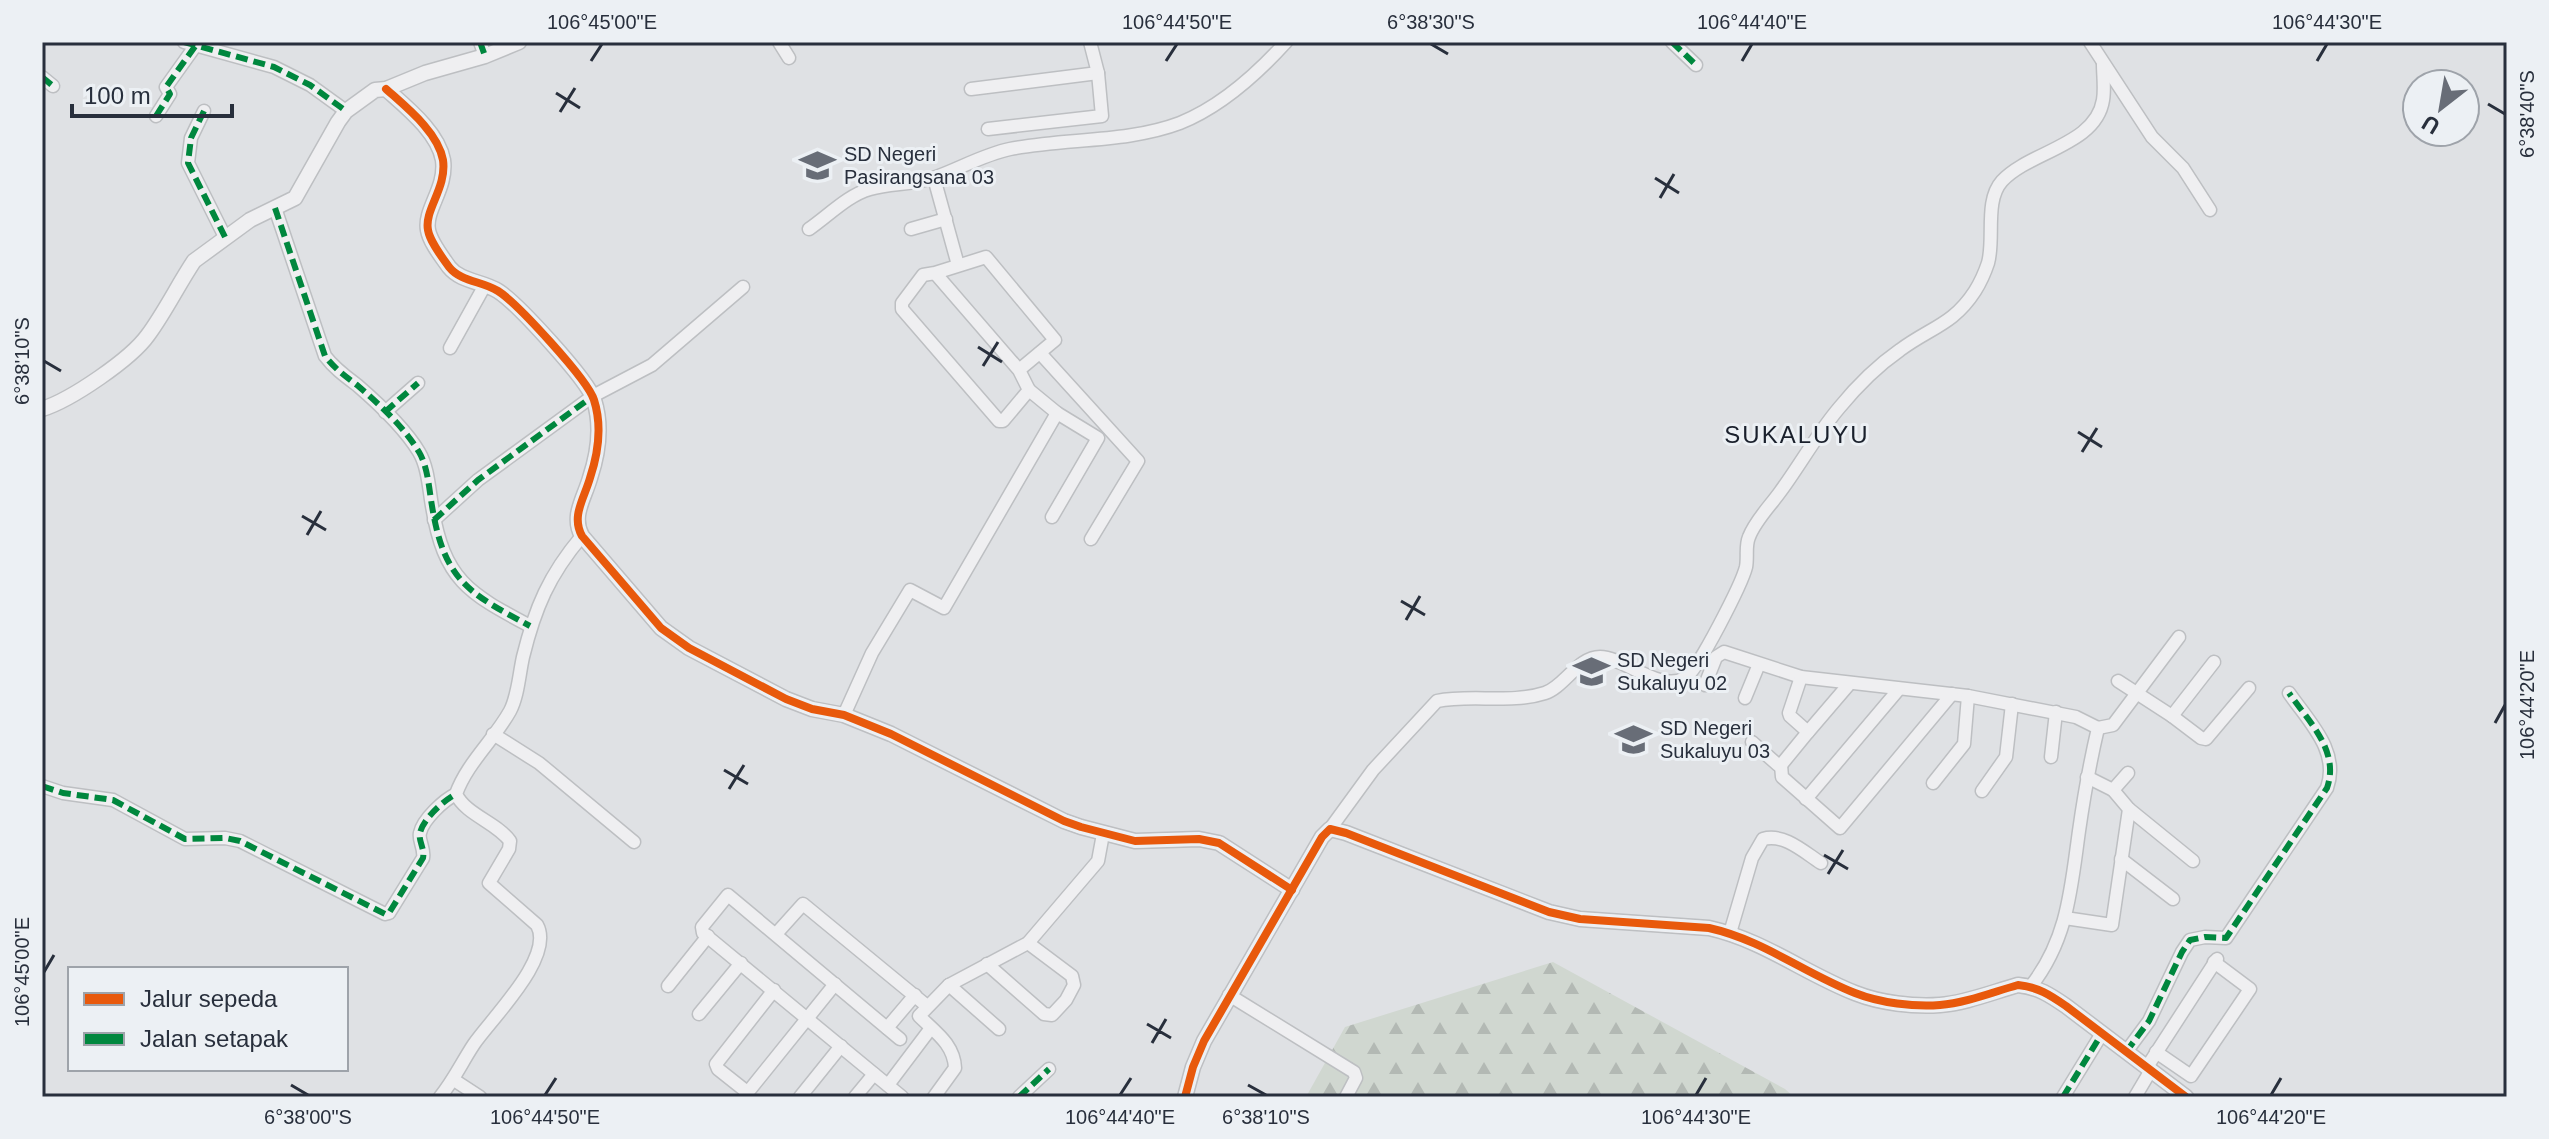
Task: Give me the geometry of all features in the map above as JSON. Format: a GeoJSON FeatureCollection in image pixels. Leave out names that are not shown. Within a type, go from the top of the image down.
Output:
{"type":"FeatureCollection","features":[{"type":"Feature","properties":{"kind":"street"},"geometry":{"type":"LineString","coordinates":[[42,409],[76,392],[137,348],[149,335],[194,261],[225,237],[287,204],[303,187],[346,111],[375,90],[386,89],[482,49],[519,42]]}},
{"type":"Feature","properties":{"kind":"street"},"geometry":{"type":"LineString","coordinates":[[779,42],[789,58]]}},
{"type":"Feature","properties":{"kind":"street"},"geometry":{"type":"LineString","coordinates":[[988,129],[1099,118],[1103,114],[1090,42]]}},
{"type":"Feature","properties":{"kind":"street"},"geometry":{"type":"LineString","coordinates":[[809,229],[863,191],[934,178],[1011,149],[1128,134],[1178,124],[1240,85],[1286,42]]}},
{"type":"Feature","properties":{"kind":"street"},"geometry":{"type":"LineString","coordinates":[[1672,42],[1696,65]]}},
{"type":"Feature","properties":{"kind":"street"},"geometry":{"type":"LineString","coordinates":[[2090,42],[2152,137],[2183,168],[2210,210]]}},
{"type":"Feature","properties":{"kind":"street"},"geometry":{"type":"LineString","coordinates":[[156,116],[170,94],[166,87],[190,44],[284,71],[346,111]]}},
{"type":"Feature","properties":{"kind":"street"},"geometry":{"type":"LineString","coordinates":[[1185,1097],[1198,1054],[1229,995],[1322,837],[1373,770],[1437,701],[1542,694],[1558,686],[1595,657],[1608,658],[1643,674],[1668,681],[1683,680],[1690,674],[1716,630],[1746,568],[1748,538],[1838,410],[1871,373],[1925,333],[1958,315],[1977,288],[1988,263],[1995,193],[2002,181],[2032,159],[2083,133],[2094,121],[2103,102],[2103,64]]}},
{"type":"Feature","properties":{"kind":"street"},"geometry":{"type":"LineString","coordinates":[[971,89],[1098,73]]}},
{"type":"Feature","properties":{"kind":"street"},"geometry":{"type":"LineString","coordinates":[[42,77],[53,86]]}},
{"type":"Feature","properties":{"kind":"street"},"geometry":{"type":"LineString","coordinates":[[386,89],[429,132],[440,149],[443,180],[428,219],[431,239],[455,273],[506,297],[531,321],[593,396],[598,413],[598,443],[577,525],[582,536],[649,617],[673,637],[798,704],[844,715],[907,741],[1064,821],[1103,834],[1149,842],[1208,840],[1230,849],[1292,890]]}},
{"type":"Feature","properties":{"kind":"street"},"geometry":{"type":"LineString","coordinates":[[204,111],[191,138],[188,163],[225,237]]}},
{"type":"Feature","properties":{"kind":"street"},"geometry":{"type":"LineString","coordinates":[[934,178],[958,265]]}},
{"type":"Feature","properties":{"kind":"street"},"geometry":{"type":"LineString","coordinates":[[275,208],[325,356],[385,412],[422,456],[434,520],[448,563],[466,587],[486,603],[530,626]]}},
{"type":"Feature","properties":{"kind":"street"},"geometry":{"type":"LineString","coordinates":[[911,229],[946,219]]}},
{"type":"Feature","properties":{"kind":"street"},"geometry":{"type":"LineString","coordinates":[[1019,370],[1055,340],[986,257],[923,275],[902,303],[902,309],[995,419],[1003,421],[1029,390]]}},
{"type":"Feature","properties":{"kind":"street"},"geometry":{"type":"LineString","coordinates":[[935,273],[1019,370],[1029,390],[1057,413],[1098,438],[1118,439]]}},
{"type":"Feature","properties":{"kind":"street"},"geometry":{"type":"LineString","coordinates":[[450,348],[485,285]]}},
{"type":"Feature","properties":{"kind":"street"},"geometry":{"type":"LineString","coordinates":[[434,520],[478,480],[593,396],[652,365],[743,287]]}},
{"type":"Feature","properties":{"kind":"street"},"geometry":{"type":"LineString","coordinates":[[1040,353],[1138,461],[1091,539]]}},
{"type":"Feature","properties":{"kind":"street"},"geometry":{"type":"LineString","coordinates":[[385,412],[418,383]]}},
{"type":"Feature","properties":{"kind":"street"},"geometry":{"type":"LineString","coordinates":[[844,715],[872,653],[910,590],[944,608],[1057,413]]}},
{"type":"Feature","properties":{"kind":"street"},"geometry":{"type":"LineString","coordinates":[[1052,517],[1098,438]]}},
{"type":"Feature","properties":{"kind":"street"},"geometry":{"type":"LineString","coordinates":[[42,786],[63,793],[113,800],[185,839],[225,838],[240,841],[385,914],[389,913],[423,858],[419,837],[422,829],[436,811],[456,794],[467,771],[513,704],[530,626],[550,579],[582,536]]}},
{"type":"Feature","properties":{"kind":"street"},"geometry":{"type":"LineString","coordinates":[[1705,685],[1719,653],[1724,652],[1801,677],[1968,696],[2056,712],[2076,717],[2098,728],[2113,725],[2179,637]]}},
{"type":"Feature","properties":{"kind":"street"},"geometry":{"type":"LineString","coordinates":[[2172,716],[2214,662]]}},
{"type":"Feature","properties":{"kind":"street"},"geometry":{"type":"LineString","coordinates":[[1745,698],[1759,664]]}},
{"type":"Feature","properties":{"kind":"street"},"geometry":{"type":"LineString","coordinates":[[1801,677],[1789,713],[1808,732]]}},
{"type":"Feature","properties":{"kind":"street"},"geometry":{"type":"LineString","coordinates":[[2118,681],[2206,739],[2249,688]]}},
{"type":"Feature","properties":{"kind":"street"},"geometry":{"type":"LineString","coordinates":[[1850,683],[1781,765],[1782,777],[1840,828],[1952,694]]}},
{"type":"Feature","properties":{"kind":"street"},"geometry":{"type":"LineString","coordinates":[[1806,799],[1899,689]]}},
{"type":"Feature","properties":{"kind":"street"},"geometry":{"type":"LineString","coordinates":[[2126,1052],[2149,1021],[2190,940],[2226,938],[2327,788],[2332,773],[2327,749],[2289,693]]}},
{"type":"Feature","properties":{"kind":"street"},"geometry":{"type":"LineString","coordinates":[[1933,783],[1964,744],[1968,696]]}},
{"type":"Feature","properties":{"kind":"street"},"geometry":{"type":"LineString","coordinates":[[1982,791],[2006,757],[2012,704]]}},
{"type":"Feature","properties":{"kind":"street"},"geometry":{"type":"LineString","coordinates":[[2051,757],[2056,712]]}},
{"type":"Feature","properties":{"kind":"street"},"geometry":{"type":"LineString","coordinates":[[2031,986],[2048,965],[2065,918],[2087,777],[2098,728]]}},
{"type":"Feature","properties":{"kind":"street"},"geometry":{"type":"LineString","coordinates":[[493,734],[539,763],[634,842]]}},
{"type":"Feature","properties":{"kind":"street"},"geometry":{"type":"LineString","coordinates":[[1752,742],[1781,765]]}},
{"type":"Feature","properties":{"kind":"street"},"geometry":{"type":"LineString","coordinates":[[2113,790],[2128,773]]}},
{"type":"Feature","properties":{"kind":"street"},"geometry":{"type":"LineString","coordinates":[[2087,777],[2113,790],[2129,809],[2193,861]]}},
{"type":"Feature","properties":{"kind":"street"},"geometry":{"type":"LineString","coordinates":[[440,1097],[454,1080],[475,1043],[515,992],[542,939],[537,925],[489,883],[509,849],[510,841],[496,826],[460,802],[456,794]]}},
{"type":"Feature","properties":{"kind":"street"},"geometry":{"type":"LineString","coordinates":[[2065,918],[2112,925],[2129,809]]}},
{"type":"Feature","properties":{"kind":"street"},"geometry":{"type":"LineString","coordinates":[[1330,829],[1549,912],[1580,919],[1709,928],[1730,933],[1763,945],[1855,994],[1937,1005],[2018,985],[2031,986],[2056,999],[2186,1097]]}},
{"type":"Feature","properties":{"kind":"street"},"geometry":{"type":"LineString","coordinates":[[934,1097],[955,1068],[954,1056],[950,1046],[919,1016],[949,985],[1028,943],[1098,861],[1103,834]]}},
{"type":"Feature","properties":{"kind":"street"},"geometry":{"type":"LineString","coordinates":[[1730,933],[1752,858],[1763,839],[1784,840],[1821,863]]}},
{"type":"Feature","properties":{"kind":"street"},"geometry":{"type":"LineString","coordinates":[[2121,859],[2173,899]]}},
{"type":"Feature","properties":{"kind":"street"},"geometry":{"type":"LineString","coordinates":[[900,1039],[727,895],[702,927],[708,936],[902,1097]]}},
{"type":"Feature","properties":{"kind":"street"},"geometry":{"type":"LineString","coordinates":[[776,934],[803,904],[927,1006]]}},
{"type":"Feature","properties":{"kind":"street"},"geometry":{"type":"LineString","coordinates":[[668,986],[708,936]]}},
{"type":"Feature","properties":{"kind":"street"},"geometry":{"type":"LineString","coordinates":[[987,964],[1044,1014],[1052,1015],[1066,1000],[1074,985],[1072,976],[1028,943]]}},
{"type":"Feature","properties":{"kind":"street"},"geometry":{"type":"LineString","coordinates":[[2135,1097],[2156,1052],[2216,960],[2250,989],[2191,1076],[2156,1052]]}},
{"type":"Feature","properties":{"kind":"street"},"geometry":{"type":"LineString","coordinates":[[699,1014],[741,963]]}},
{"type":"Feature","properties":{"kind":"street"},"geometry":{"type":"LineString","coordinates":[[774,990],[716,1064],[746,1095],[835,984]]}},
{"type":"Feature","properties":{"kind":"street"},"geometry":{"type":"LineString","coordinates":[[949,985],[999,1029]]}},
{"type":"Feature","properties":{"kind":"street"},"geometry":{"type":"LineString","coordinates":[[887,1028],[915,995]]}},
{"type":"Feature","properties":{"kind":"street"},"geometry":{"type":"LineString","coordinates":[[1229,995],[1354,1072],[1356,1078],[1346,1097]]}},
{"type":"Feature","properties":{"kind":"street"},"geometry":{"type":"LineString","coordinates":[[888,1085],[931,1028]]}},
{"type":"Feature","properties":{"kind":"street"},"geometry":{"type":"LineString","coordinates":[[2063,1097],[2101,1035]]}},
{"type":"Feature","properties":{"kind":"street"},"geometry":{"type":"LineString","coordinates":[[800,1097],[841,1046]]}},
{"type":"Feature","properties":{"kind":"street"},"geometry":{"type":"LineString","coordinates":[[1019,1097],[1049,1069]]}},
{"type":"Feature","properties":{"kind":"street"},"geometry":{"type":"LineString","coordinates":[[855,1097],[874,1074]]}},
{"type":"Feature","properties":{"kind":"street"},"geometry":{"type":"LineString","coordinates":[[454,1080],[480,1097]]}},
{"type":"Feature","properties":{"kind":"green space"},"geometry":{"type":"Polygon","coordinates":[[[1553,962],[1785,1089],[1794,1097],[1306,1097],[1345,1027],[1553,962]]]}},
{"type":"Feature","properties":{"kind":"marked path"},"geometry":{"type":"LineString","coordinates":[[184,42],[274,67],[310,85],[346,111]]}},
{"type":"Feature","properties":{"kind":"marked path"},"geometry":{"type":"LineString","coordinates":[[480,42],[485,56]]}},
{"type":"Feature","properties":{"kind":"marked path"},"geometry":{"type":"LineString","coordinates":[[1672,42],[1696,65]]}},
{"type":"Feature","properties":{"kind":"marked path"},"geometry":{"type":"LineString","coordinates":[[156,116],[170,94],[166,87],[196,45]]}},
{"type":"Feature","properties":{"kind":"marked path"},"geometry":{"type":"LineString","coordinates":[[42,77],[53,86]]}},
{"type":"Feature","properties":{"kind":"marked path"},"geometry":{"type":"LineString","coordinates":[[204,111],[191,138],[188,163],[225,237]]}},
{"type":"Feature","properties":{"kind":"marked path"},"geometry":{"type":"LineString","coordinates":[[275,208],[325,356],[391,416],[422,458],[437,531],[452,568],[475,593],[530,626]]}},
{"type":"Feature","properties":{"kind":"marked path"},"geometry":{"type":"LineString","coordinates":[[385,412],[418,383]]}},
{"type":"Feature","properties":{"kind":"marked path"},"geometry":{"type":"LineString","coordinates":[[434,520],[478,480],[593,396]]}},
{"type":"Feature","properties":{"kind":"marked path"},"geometry":{"type":"LineString","coordinates":[[2126,1052],[2149,1021],[2190,940],[2226,938],[2327,788],[2330,774],[2326,749],[2289,693]]}},
{"type":"Feature","properties":{"kind":"marked path"},"geometry":{"type":"LineString","coordinates":[[42,786],[63,793],[113,800],[185,839],[225,838],[240,841],[385,914],[389,913],[423,858],[420,836],[425,822],[440,805],[456,794]]}},
{"type":"Feature","properties":{"kind":"marked path"},"geometry":{"type":"LineString","coordinates":[[2063,1097],[2101,1035]]}},
{"type":"Feature","properties":{"kind":"marked path"},"geometry":{"type":"LineString","coordinates":[[1019,1097],[1049,1069]]}},
{"type":"Feature","properties":{"kind":"cycle path"},"geometry":{"type":"LineString","coordinates":[[386,89],[420,121],[440,150],[442,180],[428,222],[429,235],[440,254],[454,272],[507,298],[551,342],[589,390],[598,419],[597,449],[580,507],[579,529],[661,628],[689,648],[786,699],[812,709],[844,715],[891,734],[1064,821],[1135,841],[1199,839],[1219,843],[1292,890]]}},
{"type":"Feature","properties":{"kind":"cycle path"},"geometry":{"type":"LineString","coordinates":[[1185,1097],[1204,1041],[1322,837],[1330,829],[1549,912],[1580,919],[1709,928],[1729,933],[1836,985],[1875,999],[1908,1005],[1940,1005],[1970,1000],[2018,985],[2032,988],[2066,1006],[2186,1097]]}},
{"type":"Feature","properties":{"kind":"place","name":"SD Negeri Pasirangsana 03"},"geometry":{"type":"Point","coordinates":[818,166]}},
{"type":"Feature","properties":{"kind":"place","name":"SD Negeri Sukaluyu 02"},"geometry":{"type":"Point","coordinates":[1591,672]}},
{"type":"Feature","properties":{"kind":"place","name":"SD Negeri Sukaluyu 03"},"geometry":{"type":"Point","coordinates":[1634,739]}},
{"type":"Feature","properties":{"kind":"district","name":"SUKALUYU"},"geometry":{"type":"Point","coordinates":[1797,435]}}]}
